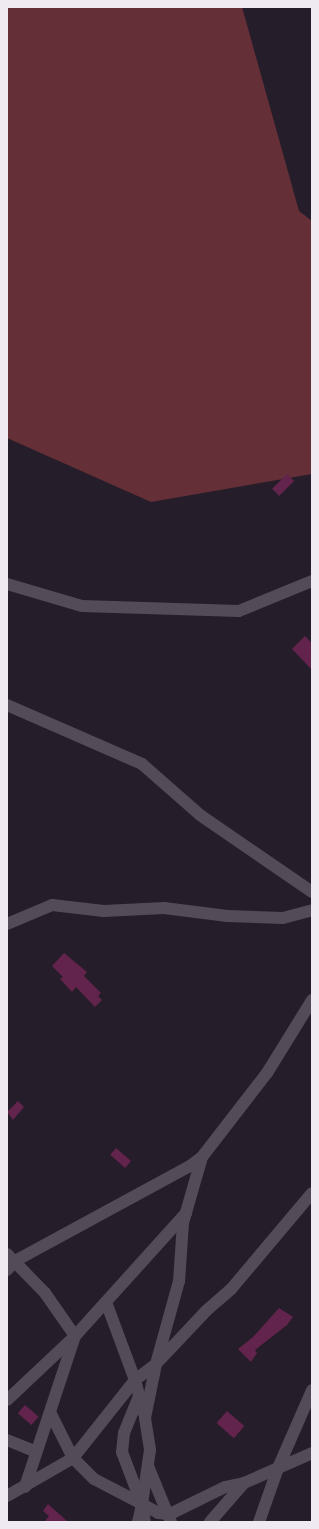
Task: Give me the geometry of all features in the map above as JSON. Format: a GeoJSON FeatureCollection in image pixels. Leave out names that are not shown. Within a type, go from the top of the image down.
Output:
{"type":"FeatureCollection","features":[{"type":"Feature","properties":{"kind":"street"},"geometry":{"type":"LineString","coordinates":[[7,584],[82,606],[239,611],[312,581]]}},
{"type":"Feature","properties":{"kind":"street"},"geometry":{"type":"LineString","coordinates":[[7,705],[142,764],[200,815],[312,892]]}},
{"type":"Feature","properties":{"kind":"street"},"geometry":{"type":"LineString","coordinates":[[7,924],[52,905],[104,911],[164,908],[227,916],[282,918],[312,910]]}},
{"type":"Feature","properties":{"kind":"street"},"geometry":{"type":"LineString","coordinates":[[7,1270],[11,1257],[190,1166],[202,1157],[268,1073],[312,1000]]}},
{"type":"Feature","properties":{"kind":"street"},"geometry":{"type":"LineString","coordinates":[[145,1418],[156,1364],[179,1281],[183,1223],[202,1157]]}},
{"type":"Feature","properties":{"kind":"street"},"geometry":{"type":"LineString","coordinates":[[7,1496],[73,1458],[135,1380],[156,1364],[232,1288],[312,1193]]}},
{"type":"Feature","properties":{"kind":"street"},"geometry":{"type":"LineString","coordinates":[[7,1400],[75,1336],[186,1212]]}},
{"type":"Feature","properties":{"kind":"street"},"geometry":{"type":"LineString","coordinates":[[11,1257],[45,1293],[75,1336]]}},
{"type":"Feature","properties":{"kind":"street"},"geometry":{"type":"LineString","coordinates":[[106,1302],[140,1396],[150,1450],[138,1522]]}},
{"type":"Feature","properties":{"kind":"street"},"geometry":{"type":"LineString","coordinates":[[25,1487],[36,1452],[51,1414],[75,1336]]}},
{"type":"Feature","properties":{"kind":"street"},"geometry":{"type":"LineString","coordinates":[[259,1522],[278,1468],[312,1390]]}},
{"type":"Feature","properties":{"kind":"street"},"geometry":{"type":"LineString","coordinates":[[140,1396],[124,1433],[122,1452],[142,1504],[145,1522]]}},
{"type":"Feature","properties":{"kind":"street"},"geometry":{"type":"LineString","coordinates":[[51,1414],[73,1458],[94,1479],[170,1518]]}},
{"type":"Feature","properties":{"kind":"street"},"geometry":{"type":"LineString","coordinates":[[7,1440],[36,1452]]}},
{"type":"Feature","properties":{"kind":"street"},"geometry":{"type":"LineString","coordinates":[[170,1518],[225,1487],[244,1483],[312,1454]]}},
{"type":"Feature","properties":{"kind":"street"},"geometry":{"type":"LineString","coordinates":[[148,1466],[170,1518]]}},
{"type":"Feature","properties":{"kind":"street"},"geometry":{"type":"LineString","coordinates":[[210,1522],[244,1483]]}},
{"type":"Feature","properties":{"kind":"shaded area"},"geometry":{"type":"Polygon","coordinates":[[[7,7],[242,7],[299,211],[312,221],[312,474],[151,502],[7,438],[7,7]]]}},
{"type":"Feature","properties":{"kind":"building"},"geometry":{"type":"Polygon","coordinates":[[[287,474],[294,481],[279,496],[272,489],[287,474]]]}},
{"type":"Feature","properties":{"kind":"building"},"geometry":{"type":"Polygon","coordinates":[[[305,636],[312,643],[312,670],[292,649],[305,636]]]}},
{"type":"Feature","properties":{"kind":"building"},"geometry":{"type":"Polygon","coordinates":[[[64,953],[87,972],[84,976],[101,993],[98,996],[102,1000],[95,1007],[76,987],[72,992],[60,979],[63,977],[52,966],[64,953]]]}},
{"type":"Feature","properties":{"kind":"building"},"geometry":{"type":"Polygon","coordinates":[[[18,1101],[24,1107],[13,1120],[7,1112],[18,1101]]]}},
{"type":"Feature","properties":{"kind":"building"},"geometry":{"type":"Polygon","coordinates":[[[116,1148],[131,1161],[125,1168],[110,1155],[116,1148]]]}},
{"type":"Feature","properties":{"kind":"building"},"geometry":{"type":"Polygon","coordinates":[[[279,1308],[293,1317],[287,1325],[255,1350],[257,1353],[251,1362],[238,1349],[253,1337],[279,1308]]]}},
{"type":"Feature","properties":{"kind":"building"},"geometry":{"type":"Polygon","coordinates":[[[25,1405],[39,1417],[31,1425],[18,1413],[25,1405]]]}},
{"type":"Feature","properties":{"kind":"building"},"geometry":{"type":"Polygon","coordinates":[[[227,1411],[244,1426],[234,1438],[217,1423],[227,1411]]]}},
{"type":"Feature","properties":{"kind":"building"},"geometry":{"type":"Polygon","coordinates":[[[48,1504],[68,1522],[44,1522],[49,1516],[43,1511],[48,1504]]]}}]}
